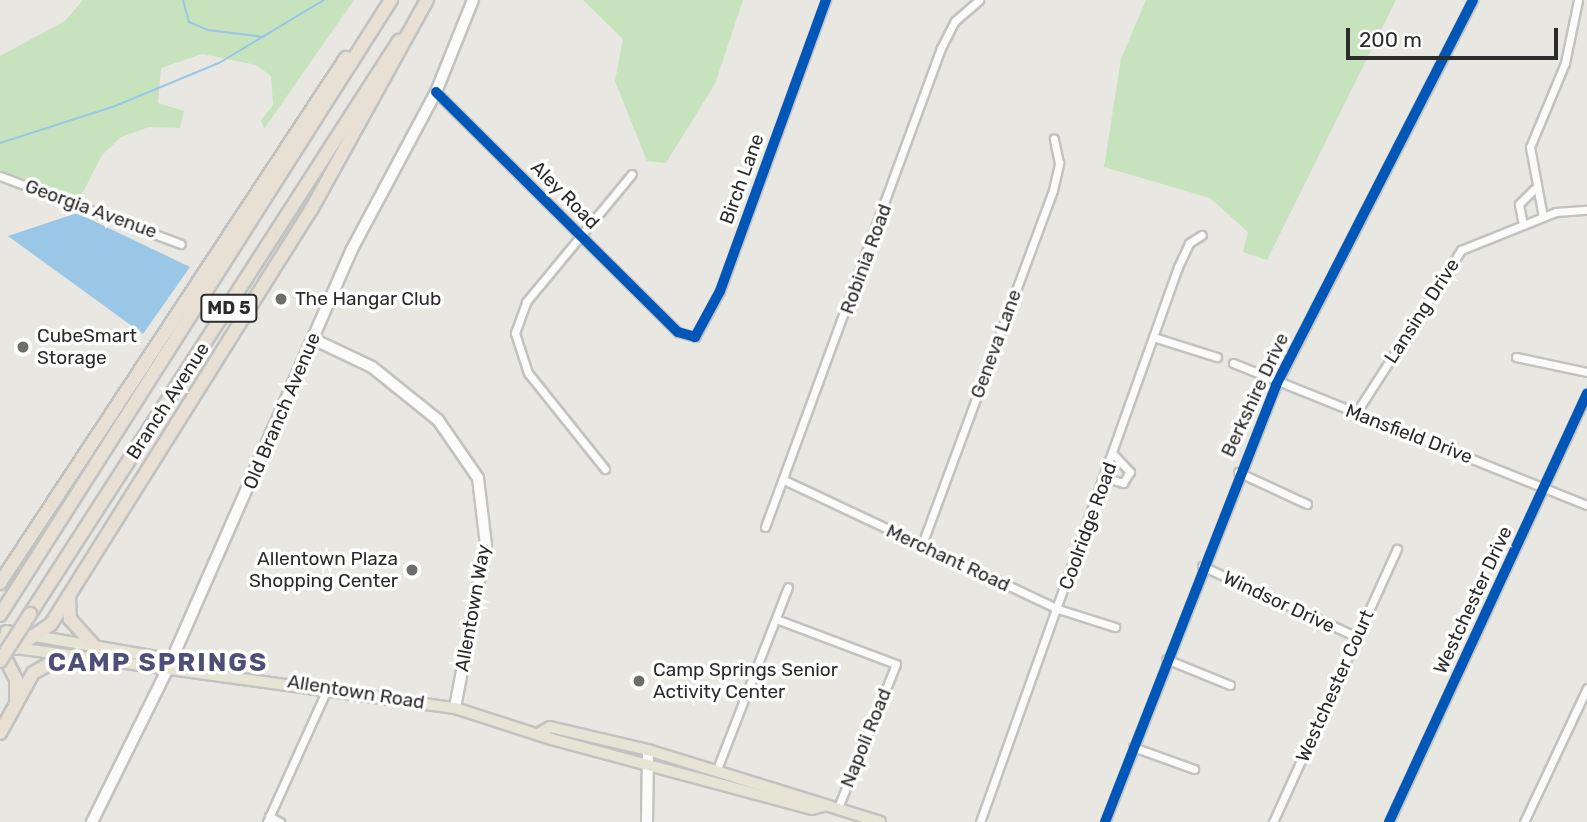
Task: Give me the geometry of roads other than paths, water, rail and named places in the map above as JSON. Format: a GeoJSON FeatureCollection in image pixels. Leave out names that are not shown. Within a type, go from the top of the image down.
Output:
{"type":"FeatureCollection","features":[{"type":"Feature","properties":{"kind":"highway"},"geometry":{"type":"LineString","coordinates":[[0,583],[46,518],[253,193],[389,0]]}},
{"type":"Feature","properties":{"kind":"highway","name":"Branch Avenue"},"geometry":{"type":"LineString","coordinates":[[0,615],[389,0]]}},
{"type":"Feature","properties":{"kind":"highway"},"geometry":{"type":"LineString","coordinates":[[1,633],[16,648],[40,637],[304,222],[426,0]]}},
{"type":"Feature","properties":{"kind":"highway","name":"Branch Avenue"},"geometry":{"type":"LineString","coordinates":[[0,661],[426,0]]}},
{"type":"Feature","properties":{"kind":"highway"},"geometry":{"type":"LineString","coordinates":[[0,573],[46,518]]}},
{"type":"Feature","properties":{"kind":"highway"},"geometry":{"type":"LineString","coordinates":[[70,589],[70,619],[95,647]]}},
{"type":"Feature","properties":{"kind":"highway"},"geometry":{"type":"LineString","coordinates":[[0,647],[16,680],[15,706]]}},
{"type":"Feature","properties":{"kind":"highway"},"geometry":{"type":"LineString","coordinates":[[0,733],[33,673],[64,656]]}},
{"type":"Feature","properties":{"kind":"main road","name":"Old Branch Avenue"},"geometry":{"type":"LineString","coordinates":[[92,822],[169,666],[351,251],[436,92],[473,0]]}},
{"type":"Feature","properties":{"kind":"main road","name":"Allentown Way"},"geometry":{"type":"LineString","coordinates":[[313,339],[372,367],[438,420],[478,478],[486,545],[455,708]]}},
{"type":"Feature","properties":{"kind":"main road","name":"Allentown Road"},"geometry":{"type":"LineString","coordinates":[[1,633],[157,657],[169,666]]}},
{"type":"Feature","properties":{"kind":"main road","name":"Allentown Road"},"geometry":{"type":"LineString","coordinates":[[0,647],[327,686],[455,708],[812,809],[823,806]]}},
{"type":"Feature","properties":{"kind":"main road","name":"Allentown Road"},"geometry":{"type":"LineString","coordinates":[[541,732],[550,727],[648,750],[717,769],[823,806],[880,822]]}},
{"type":"Feature","properties":{"kind":"main road"},"geometry":{"type":"LineString","coordinates":[[647,822],[648,750]]}},
{"type":"Feature","properties":{"kind":"street","name":"Birch Lane"},"geometry":{"type":"LineString","coordinates":[[670,324],[691,338],[709,319],[826,0]]}},
{"type":"Feature","properties":{"kind":"street","name":"Robinia Road"},"geometry":{"type":"LineString","coordinates":[[765,527],[941,48],[955,21],[979,0]]}},
{"type":"Feature","properties":{"kind":"street","name":"Berkshire Drive"},"geometry":{"type":"LineString","coordinates":[[1105,822],[1238,472],[1276,385],[1473,0]]}},
{"type":"Feature","properties":{"kind":"street"},"geometry":{"type":"LineString","coordinates":[[1543,217],[1534,189],[1530,147],[1565,63],[1578,0]]}},
{"type":"Feature","properties":{"kind":"street","name":"Aley Road"},"geometry":{"type":"LineString","coordinates":[[436,92],[670,324]]}},
{"type":"Feature","properties":{"kind":"street","name":"Geneva Lane"},"geometry":{"type":"LineString","coordinates":[[921,547],[1053,190],[1059,163],[1054,139]]}},
{"type":"Feature","properties":{"kind":"street"},"geometry":{"type":"LineString","coordinates":[[605,469],[522,363],[515,333],[526,302],[632,174]]}},
{"type":"Feature","properties":{"kind":"street","name":"Georgia Avenue"},"geometry":{"type":"LineString","coordinates":[[0,176],[181,244]]}},
{"type":"Feature","properties":{"kind":"street"},"geometry":{"type":"LineString","coordinates":[[1523,225],[1519,204],[1534,189]]}},
{"type":"Feature","properties":{"kind":"street","name":"Lansing Drive"},"geometry":{"type":"LineString","coordinates":[[1356,413],[1456,256],[1543,217],[1587,210]]}},
{"type":"Feature","properties":{"kind":"street","name":"Coolridge Road"},"geometry":{"type":"LineString","coordinates":[[980,822],[1106,478],[1153,337],[1187,246],[1202,235]]}},
{"type":"Feature","properties":{"kind":"street"},"geometry":{"type":"LineString","coordinates":[[1153,337],[1217,357]]}},
{"type":"Feature","properties":{"kind":"street"},"geometry":{"type":"LineString","coordinates":[[1516,357],[1587,372]]}},
{"type":"Feature","properties":{"kind":"street","name":"Mansfield Drive"},"geometry":{"type":"LineString","coordinates":[[1233,363],[1276,385],[1356,413],[1587,505]]}},
{"type":"Feature","properties":{"kind":"street","name":"Westchester Drive"},"geometry":{"type":"LineString","coordinates":[[1389,822],[1587,393]]}},
{"type":"Feature","properties":{"kind":"street"},"geometry":{"type":"LineString","coordinates":[[1106,478],[1123,483],[1130,472],[1114,455]]}},
{"type":"Feature","properties":{"kind":"street"},"geometry":{"type":"LineString","coordinates":[[1238,472],[1307,504]]}},
{"type":"Feature","properties":{"kind":"street","name":"Merchant Road"},"geometry":{"type":"LineString","coordinates":[[784,480],[921,547],[1058,609],[1115,627]]}},
{"type":"Feature","properties":{"kind":"street","name":"Westchester Court"},"geometry":{"type":"LineString","coordinates":[[1273,822],[1397,549]]}},
{"type":"Feature","properties":{"kind":"street","name":"Windsor Drive"},"geometry":{"type":"LineString","coordinates":[[1202,566],[1357,638]]}},
{"type":"Feature","properties":{"kind":"street"},"geometry":{"type":"LineString","coordinates":[[717,769],[788,587]]}},
{"type":"Feature","properties":{"kind":"street","name":"Napoli Road"},"geometry":{"type":"LineString","coordinates":[[776,619],[895,664],[837,810]]}},
{"type":"Feature","properties":{"kind":"street"},"geometry":{"type":"LineString","coordinates":[[1166,659],[1230,685]]}},
{"type":"Feature","properties":{"kind":"street"},"geometry":{"type":"LineString","coordinates":[[280,822],[268,819],[327,686]]}},
{"type":"Feature","properties":{"kind":"street"},"geometry":{"type":"LineString","coordinates":[[1524,822],[1587,688]]}},
{"type":"Feature","properties":{"kind":"street"},"geometry":{"type":"LineString","coordinates":[[1133,747],[1194,769]]}},
{"type":"Feature","properties":{"kind":"water"},"geometry":{"type":"Polygon","coordinates":[[[77,213],[190,267],[143,334],[8,236],[77,213]]]}},
{"type":"Feature","properties":{"kind":"waterway"},"geometry":{"type":"LineString","coordinates":[[183,0],[189,22],[208,30],[264,37]]}},
{"type":"Feature","properties":{"kind":"waterway"},"geometry":{"type":"LineString","coordinates":[[0,143],[115,106],[219,63],[324,0]]}},
{"type":"Feature","properties":{"kind":"place","name":"The Hangar Club"},"geometry":{"type":"Point","coordinates":[281,299]}},
{"type":"Feature","properties":{"kind":"place","name":"CubeSmart Storage"},"geometry":{"type":"Point","coordinates":[23,347]}},
{"type":"Feature","properties":{"kind":"place","name":"Allentown Plaza Shopping Center"},"geometry":{"type":"Point","coordinates":[412,570]}},
{"type":"Feature","properties":{"kind":"place","name":"Camp Springs Senior Activity Center"},"geometry":{"type":"Point","coordinates":[639,681]}},
{"type":"Feature","properties":{"kind":"district","name":"CAMP SPRINGS"},"geometry":{"type":"Point","coordinates":[158,663]}}]}
